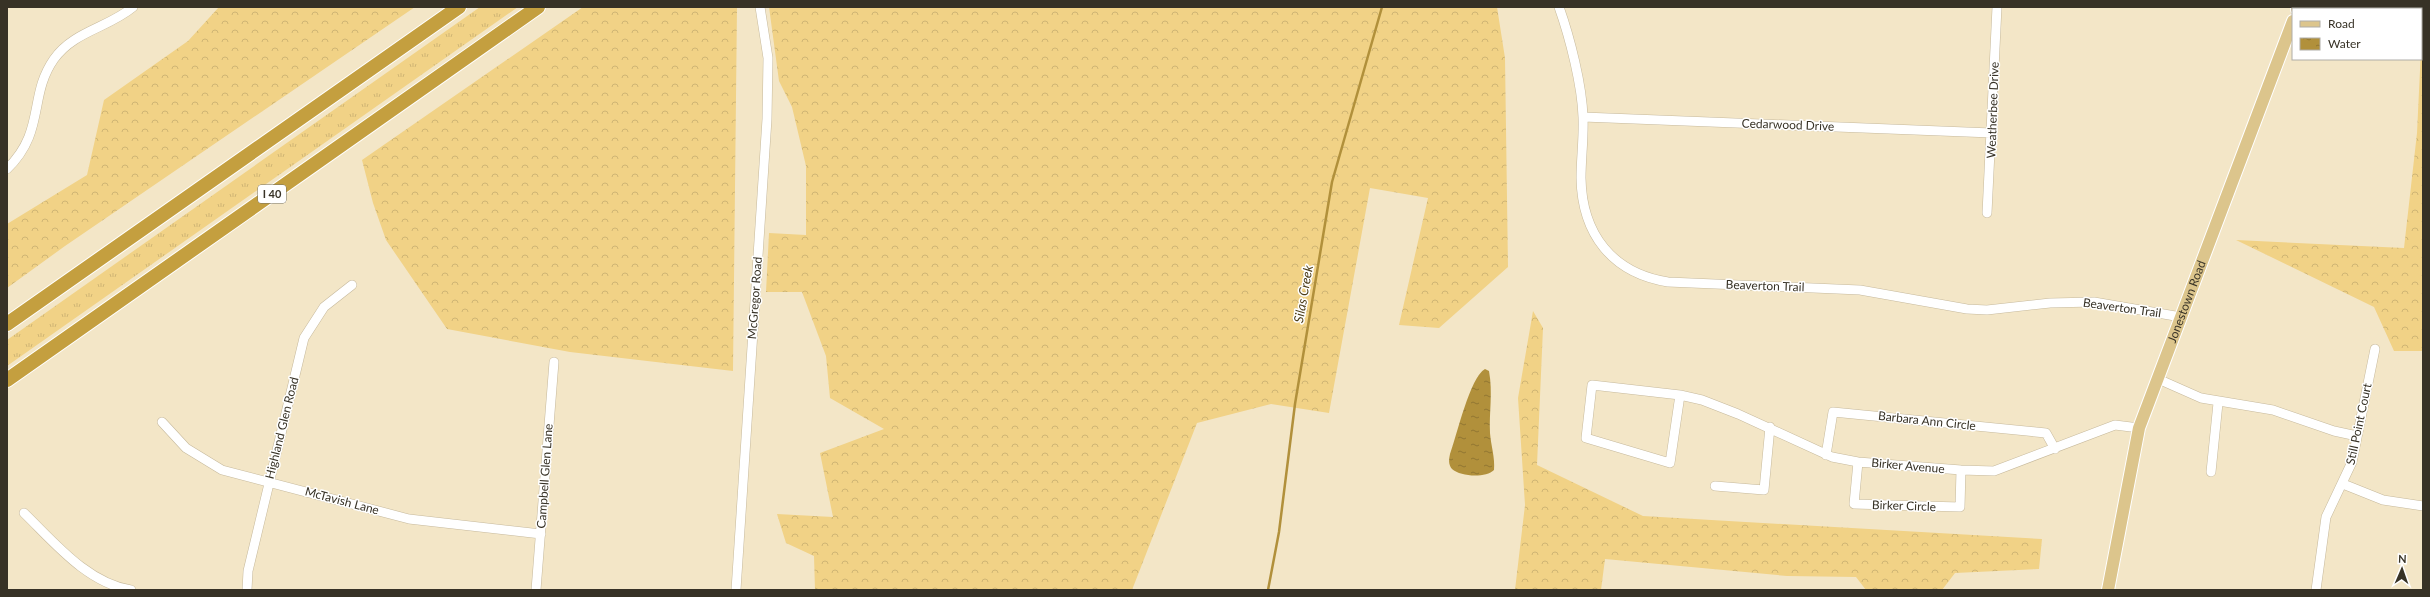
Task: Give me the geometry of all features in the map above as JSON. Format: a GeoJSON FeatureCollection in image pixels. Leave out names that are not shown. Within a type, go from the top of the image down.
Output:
{"type":"FeatureCollection","features":[{"type":"Feature","properties":{"kind":"highway"},"geometry":{"type":"LineString","coordinates":[[7,324],[459,7]]}},
{"type":"Feature","properties":{"kind":"highway","name":"I 40"},"geometry":{"type":"LineString","coordinates":[[7,380],[538,7]]}},
{"type":"Feature","properties":{"kind":"main road","name":"Jonestown Road"},"geometry":{"type":"LineString","coordinates":[[2108,590],[2140,428],[2292,24]]}},
{"type":"Feature","properties":{"kind":"street"},"geometry":{"type":"LineString","coordinates":[[7,169],[23,150],[31,136],[43,81],[54,58],[73,40],[121,16],[133,7]]}},
{"type":"Feature","properties":{"kind":"street","name":"McGregor Road"},"geometry":{"type":"LineString","coordinates":[[736,590],[767,119],[768,58],[760,7]]}},
{"type":"Feature","properties":{"kind":"street","name":"Beaverton Trail"},"geometry":{"type":"LineString","coordinates":[[1559,7],[1566,28],[1583,117],[1581,179],[1583,198],[1592,230],[1605,250],[1617,261],[1641,276],[1668,282],[1860,290],[1967,309],[2008,309],[2050,303],[2094,302],[2181,317]]}},
{"type":"Feature","properties":{"kind":"street","name":"Weatherbee Drive"},"geometry":{"type":"LineString","coordinates":[[1987,213],[1997,7]]}},
{"type":"Feature","properties":{"kind":"street","name":"Cedarwood Drive"},"geometry":{"type":"LineString","coordinates":[[1583,117],[1992,133]]}},
{"type":"Feature","properties":{"kind":"street","name":"Highland Glen Road"},"geometry":{"type":"LineString","coordinates":[[247,590],[248,571],[304,338],[324,307],[352,285]]}},
{"type":"Feature","properties":{"kind":"street","name":"Still Point Court"},"geometry":{"type":"LineString","coordinates":[[2316,590],[2326,517],[2343,484],[2352,462],[2375,349]]}},
{"type":"Feature","properties":{"kind":"street","name":"Campbell Glen Lane"},"geometry":{"type":"LineString","coordinates":[[536,590],[554,362]]}},
{"type":"Feature","properties":{"kind":"street"},"geometry":{"type":"LineString","coordinates":[[2158,379],[2195,396],[2218,403],[2273,410],[2334,431],[2357,436]]}},
{"type":"Feature","properties":{"kind":"street","name":"Birker Avenue"},"geometry":{"type":"LineString","coordinates":[[1680,395],[1670,463],[1586,438],[1592,384],[1680,395],[1702,400],[1770,427],[1826,455],[1858,462],[1994,471],[2055,449],[2095,431],[2115,425],[2140,428]]}},
{"type":"Feature","properties":{"kind":"street"},"geometry":{"type":"LineString","coordinates":[[2211,472],[2218,403]]}},
{"type":"Feature","properties":{"kind":"street","name":"Barbara Ann Circle"},"geometry":{"type":"LineString","coordinates":[[1826,455],[1833,412],[2046,433],[2055,449]]}},
{"type":"Feature","properties":{"kind":"street","name":"McTavish Lane"},"geometry":{"type":"LineString","coordinates":[[162,422],[186,448],[222,470],[269,481],[410,519],[541,534]]}},
{"type":"Feature","properties":{"kind":"street"},"geometry":{"type":"LineString","coordinates":[[1715,486],[1764,490],[1770,427]]}},
{"type":"Feature","properties":{"kind":"street","name":"Birker Circle"},"geometry":{"type":"LineString","coordinates":[[1858,462],[1854,504],[1960,507],[1961,470]]}},
{"type":"Feature","properties":{"kind":"street"},"geometry":{"type":"LineString","coordinates":[[2343,484],[2383,500],[2423,506]]}},
{"type":"Feature","properties":{"kind":"street"},"geometry":{"type":"LineString","coordinates":[[24,513],[82,569],[119,588],[130,590]]}},
{"type":"Feature","properties":{"kind":"green space"},"geometry":{"type":"Polygon","coordinates":[[[219,7],[415,7],[65,246],[7,288],[7,224],[87,175],[104,100],[188,41],[219,7]]]}},
{"type":"Feature","properties":{"kind":"green space"},"geometry":{"type":"Polygon","coordinates":[[[480,7],[518,7],[7,366],[7,340],[480,7]]]}},
{"type":"Feature","properties":{"kind":"green space"},"geometry":{"type":"Polygon","coordinates":[[[583,7],[737,7],[733,371],[570,352],[447,329],[386,240],[373,203],[362,160],[583,7]]]}},
{"type":"Feature","properties":{"kind":"green space"},"geometry":{"type":"Polygon","coordinates":[[[769,7],[1497,7],[1505,58],[1508,267],[1439,328],[1399,325],[1428,198],[1370,188],[1329,413],[1271,404],[1197,423],[1132,590],[815,590],[814,556],[786,543],[777,514],[833,517],[820,453],[884,429],[830,398],[826,356],[802,292],[766,292],[769,233],[806,235],[806,166],[792,107],[779,81],[769,7]]]}},
{"type":"Feature","properties":{"kind":"green space"},"geometry":{"type":"Polygon","coordinates":[[[2423,7],[2423,351],[2394,351],[2374,307],[2236,240],[2404,248],[2417,133],[2420,60],[2422,60],[2423,7]]]}},
{"type":"Feature","properties":{"kind":"green space"},"geometry":{"type":"Polygon","coordinates":[[[1533,311],[1543,328],[1537,465],[1643,516],[2042,539],[2039,569],[1955,573],[1942,590],[1866,590],[1856,577],[1787,576],[1605,559],[1601,590],[1515,590],[1525,505],[1518,398],[1533,311]]]}},
{"type":"Feature","properties":{"kind":"water"},"geometry":{"type":"Polygon","coordinates":[[[1485,369],[1489,371],[1490,379],[1490,433],[1494,470],[1490,473],[1473,476],[1461,474],[1452,469],[1449,460],[1469,394],[1479,374],[1485,369]]]}},
{"type":"Feature","properties":{"kind":"waterway","name":"Silas Creek"},"geometry":{"type":"LineString","coordinates":[[1268,590],[1279,532],[1295,404],[1332,182],[1382,7]]}}]}
